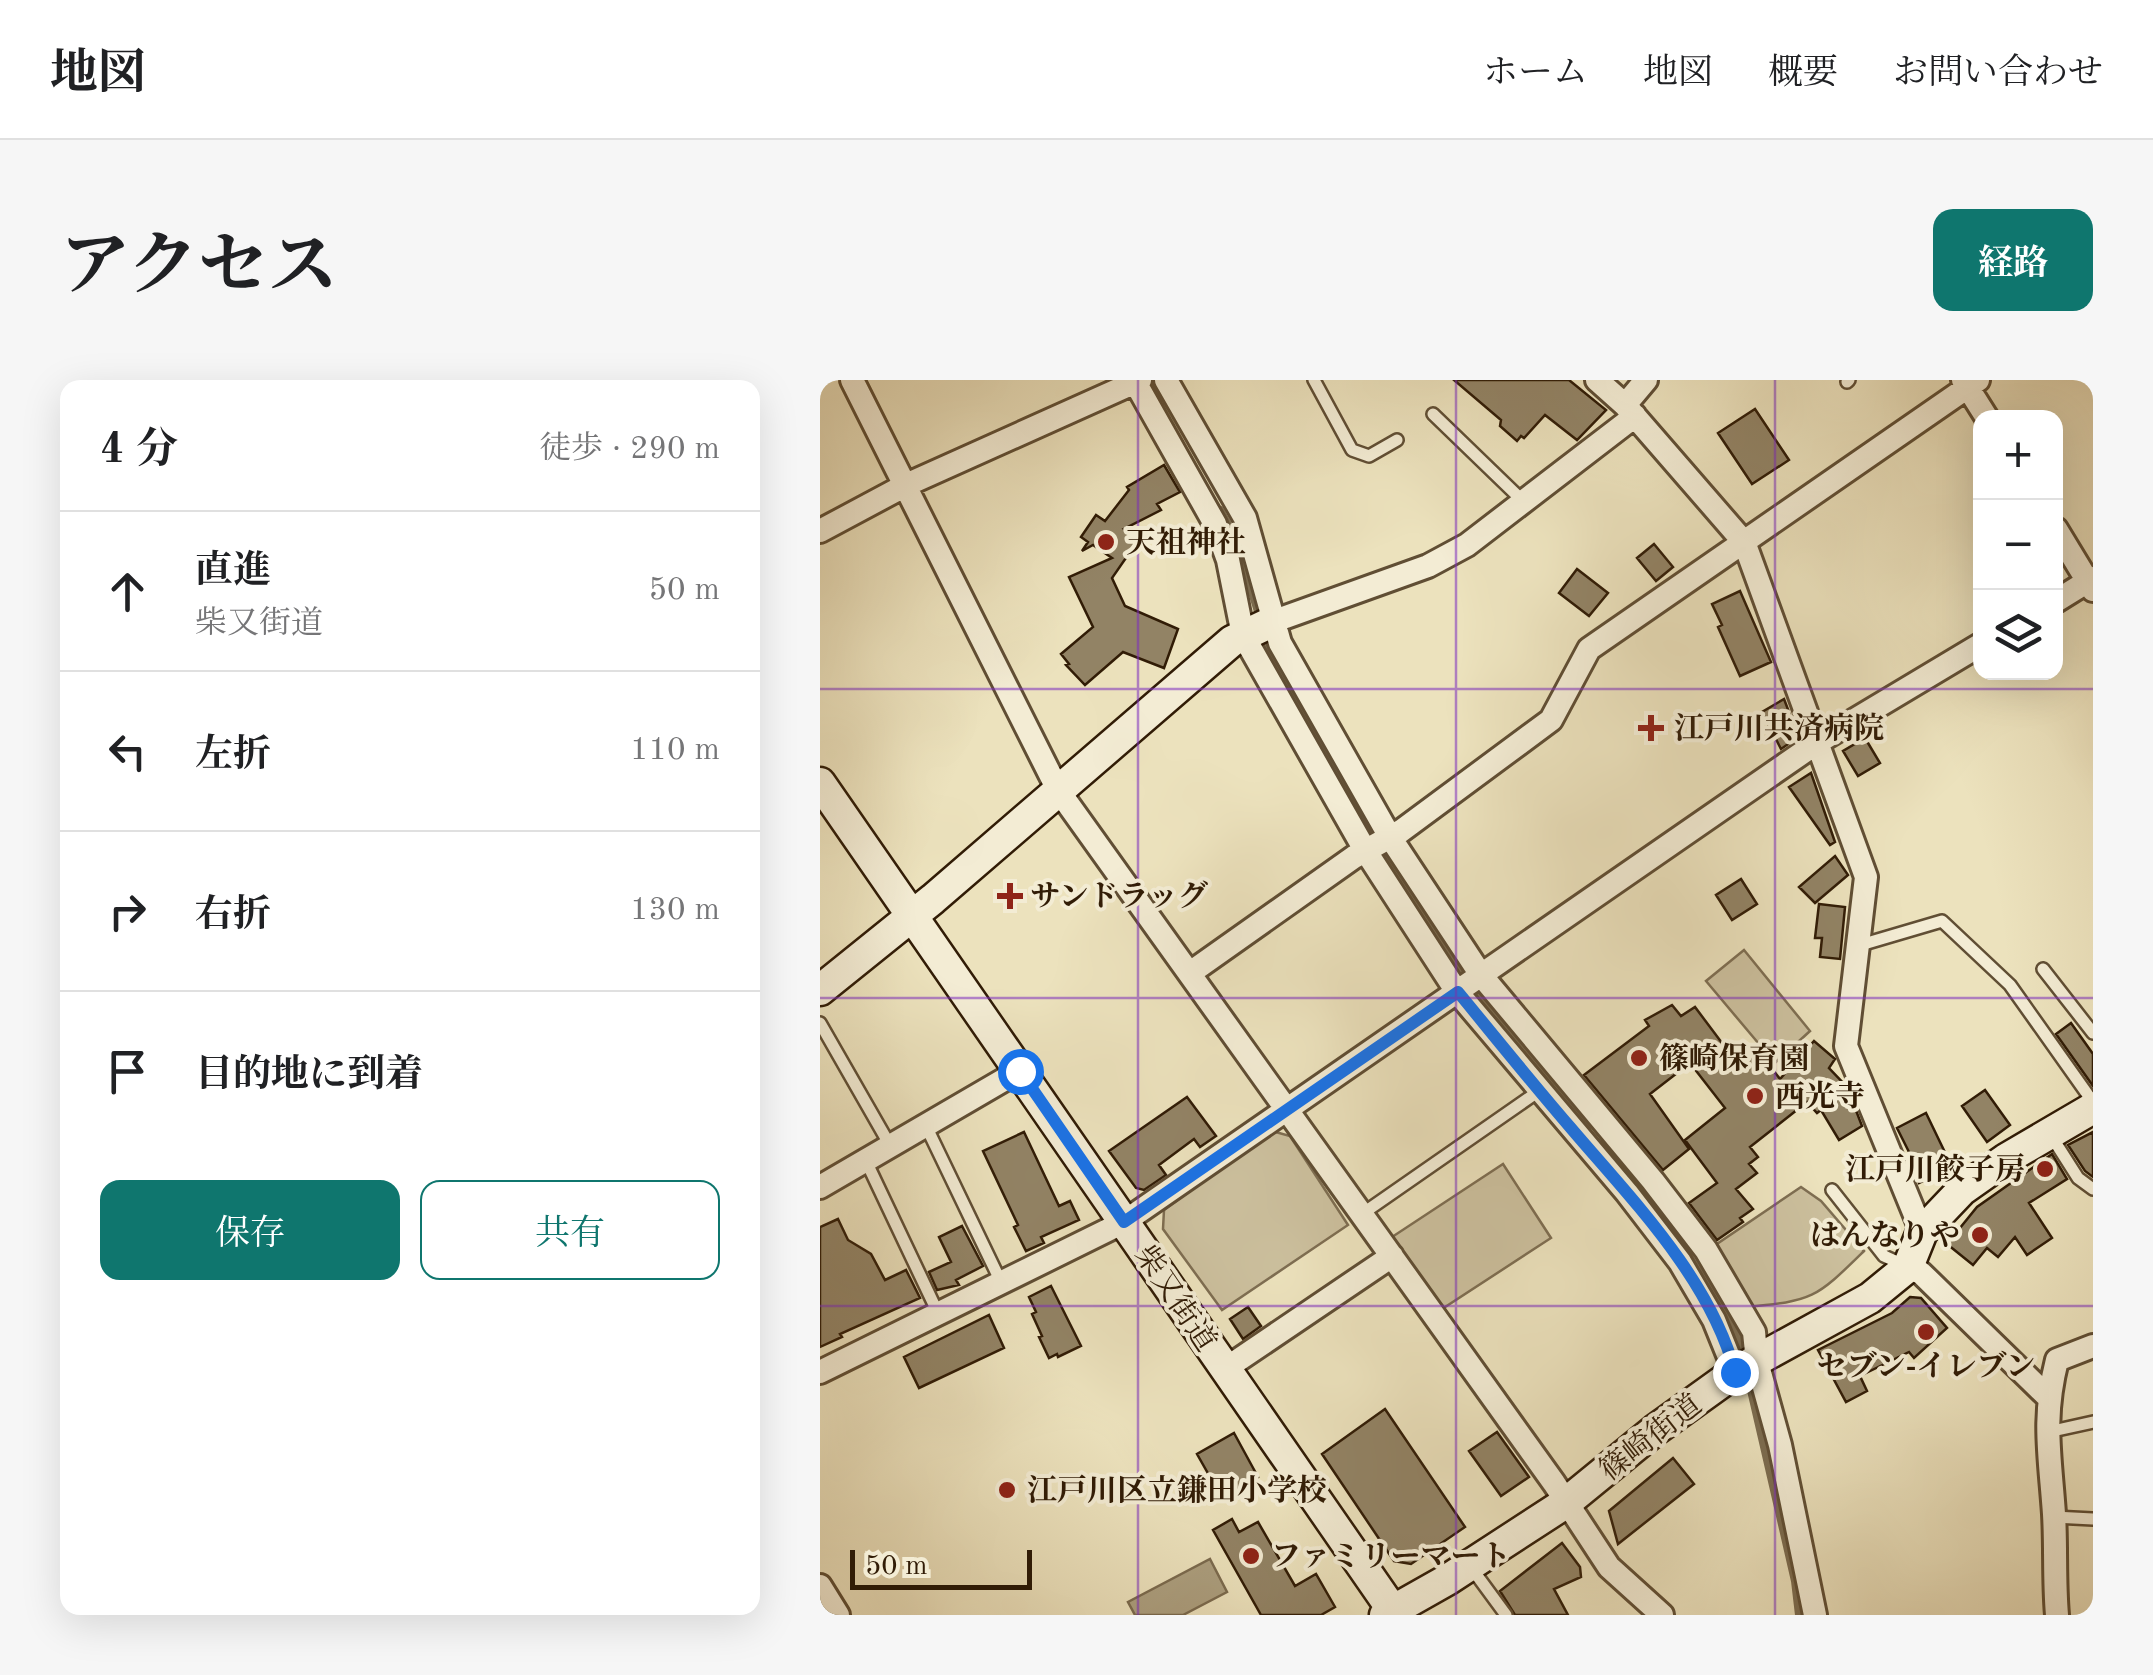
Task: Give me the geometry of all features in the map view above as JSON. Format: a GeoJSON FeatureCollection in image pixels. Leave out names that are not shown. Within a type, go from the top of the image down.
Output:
{"type":"FeatureCollection","features":[{"type":"Feature","properties":{"kind":"street"},"geometry":{"type":"LineString","coordinates":[[852,380],[1058,790],[1609,1567],[1662,1615]]}},
{"type":"Feature","properties":{"kind":"street"},"geometry":{"type":"LineString","coordinates":[[1166,380],[1244,518],[1256,551],[1259,627]]}},
{"type":"Feature","properties":{"kind":"street"},"geometry":{"type":"LineString","coordinates":[[1596,380],[1630,410],[1743,541],[1866,877],[1846,1046],[1922,1232]]}},
{"type":"Feature","properties":{"kind":"street"},"geometry":{"type":"LineString","coordinates":[[820,990],[1232,641],[1259,627],[1428,566],[1467,545],[1524,502],[1630,410],[1646,380]]}},
{"type":"Feature","properties":{"kind":"street"},"geometry":{"type":"LineString","coordinates":[[820,531],[906,485],[1136,381],[1215,524],[1259,627],[1378,843],[1539,1091],[1627,1193],[1680,1262],[1745,1367],[1780,1445],[1814,1615]]}},
{"type":"Feature","properties":{"kind":"street"},"geometry":{"type":"LineString","coordinates":[[1190,973],[1551,720],[1589,649],[1969,382],[1983,410]]}},
{"type":"Feature","properties":{"kind":"street"},"geometry":{"type":"LineString","coordinates":[[2063,540],[2091,583],[2063,597]]}},
{"type":"Feature","properties":{"kind":"street"},"geometry":{"type":"LineString","coordinates":[[820,1372],[1124,1222],[1818,742],[1973,650]]}},
{"type":"Feature","properties":{"kind":"street","name":"柴又街道"},"geometry":{"type":"LineString","coordinates":[[820,783],[1391,1614]]}},
{"type":"Feature","properties":{"kind":"street"},"geometry":{"type":"LineString","coordinates":[[1469,984],[1653,1181],[1706,1250],[1754,1332],[1745,1367]]}},
{"type":"Feature","properties":{"kind":"street"},"geometry":{"type":"LineString","coordinates":[[820,1187],[1020,1071]]}},
{"type":"Feature","properties":{"kind":"street","name":"篠崎街道"},"geometry":{"type":"LineString","coordinates":[[1391,1614],[1566,1502],[1655,1430],[1745,1367],[1870,1298],[1908,1267],[1922,1232],[1962,1190],[2093,1105]]}},
{"type":"Feature","properties":{"kind":"street"},"geometry":{"type":"LineString","coordinates":[[1225,1369],[1392,1256]]}},
{"type":"Feature","properties":{"kind":"street"},"geometry":{"type":"LineString","coordinates":[[1908,1267],[1921,1273],[2048,1397]]}},
{"type":"Feature","properties":{"kind":"street"},"geometry":{"type":"LineString","coordinates":[[2057,1615],[2046,1432],[2048,1397],[2057,1360],[2093,1346]]}},
{"type":"Feature","properties":{"kind":"street"},"geometry":{"type":"LineString","coordinates":[[820,1586],[838,1615]]}},
{"type":"Feature","properties":{"kind":"lane"},"geometry":{"type":"LineString","coordinates":[[1314,380],[1352,450],[1369,456],[1396,440]]}},
{"type":"Feature","properties":{"kind":"lane"},"geometry":{"type":"LineString","coordinates":[[1433,414],[1524,502]]}},
{"type":"Feature","properties":{"kind":"lane"},"geometry":{"type":"LineString","coordinates":[[1857,946],[1942,921],[2010,985],[2093,1105]]}},
{"type":"Feature","properties":{"kind":"lane"},"geometry":{"type":"LineString","coordinates":[[2042,969],[2093,1033]]}},
{"type":"Feature","properties":{"kind":"lane"},"geometry":{"type":"LineString","coordinates":[[820,1023],[891,1147]]}},
{"type":"Feature","properties":{"kind":"lane"},"geometry":{"type":"LineString","coordinates":[[1362,1214],[1539,1091]]}},
{"type":"Feature","properties":{"kind":"lane"},"geometry":{"type":"LineString","coordinates":[[926,1126],[1001,1282]]}},
{"type":"Feature","properties":{"kind":"lane"},"geometry":{"type":"LineString","coordinates":[[2050,1132],[2078,1178],[2093,1189]]}},
{"type":"Feature","properties":{"kind":"lane"},"geometry":{"type":"LineString","coordinates":[[866,1162],[938,1314]]}},
{"type":"Feature","properties":{"kind":"lane"},"geometry":{"type":"LineString","coordinates":[[1832,1190],[1884,1256],[1908,1267]]}},
{"type":"Feature","properties":{"kind":"lane"},"geometry":{"type":"LineString","coordinates":[[2046,1432],[2093,1422]]}},
{"type":"Feature","properties":{"kind":"lane"},"geometry":{"type":"LineString","coordinates":[[2054,1516],[2093,1519]]}},
{"type":"Feature","properties":{"kind":"lane"},"geometry":{"type":"LineString","coordinates":[[1469,1565],[1506,1615]]}},
{"type":"Feature","properties":{"kind":"shaded area"},"geometry":{"type":"Polygon","coordinates":[[[1744,950],[1810,1031],[1775,1063],[1706,981],[1744,950]]]}},
{"type":"Feature","properties":{"kind":"shaded area"},"geometry":{"type":"Polygon","coordinates":[[[1272,1131],[1290,1136],[1348,1225],[1222,1310],[1163,1229],[1164,1210],[1272,1131]]]}},
{"type":"Feature","properties":{"kind":"shaded area"},"geometry":{"type":"Polygon","coordinates":[[[1503,1164],[1551,1238],[1442,1309],[1392,1237],[1503,1164]]]}},
{"type":"Feature","properties":{"kind":"shaded area"},"geometry":{"type":"Polygon","coordinates":[[[1801,1187],[1821,1201],[1864,1251],[1835,1279],[1812,1294],[1746,1307],[1714,1246],[1801,1187]]]}},
{"type":"Feature","properties":{"kind":"shaded area"},"geometry":{"type":"Polygon","coordinates":[[[1210,1559],[1227,1592],[1183,1615],[1135,1615],[1128,1602],[1210,1559]]]}},
{"type":"Feature","properties":{"kind":"building"},"geometry":{"type":"Polygon","coordinates":[[[1454,380],[1569,380],[1606,410],[1577,440],[1545,415],[1517,441],[1500,426],[1501,420],[1454,380]]]}},
{"type":"Feature","properties":{"kind":"building"},"geometry":{"type":"Polygon","coordinates":[[[1755,409],[1789,460],[1752,484],[1718,433],[1755,409]]]}},
{"type":"Feature","properties":{"kind":"building"},"geometry":{"type":"Polygon","coordinates":[[[1164,465],[1180,492],[1157,504],[1161,510],[1124,529],[1139,539],[1112,578],[1125,606],[1178,629],[1164,668],[1123,652],[1085,685],[1061,654],[1093,627],[1069,577],[1112,558],[1093,545],[1082,551],[1088,542],[1081,537],[1096,515],[1105,521],[1129,490],[1127,487],[1164,465]]]}},
{"type":"Feature","properties":{"kind":"building"},"geometry":{"type":"Polygon","coordinates":[[[1654,544],[1673,567],[1656,581],[1637,558],[1654,544]]]}},
{"type":"Feature","properties":{"kind":"building"},"geometry":{"type":"Polygon","coordinates":[[[1577,569],[1608,593],[1589,616],[1559,593],[1577,569]]]}},
{"type":"Feature","properties":{"kind":"building"},"geometry":{"type":"Polygon","coordinates":[[[1740,591],[1771,662],[1740,676],[1712,604],[1740,591]]]}},
{"type":"Feature","properties":{"kind":"building"},"geometry":{"type":"Polygon","coordinates":[[[1784,699],[1797,733],[1781,749],[1762,712],[1784,699]]]}},
{"type":"Feature","properties":{"kind":"building"},"geometry":{"type":"Polygon","coordinates":[[[1865,738],[1880,763],[1858,776],[1843,751],[1865,738]]]}},
{"type":"Feature","properties":{"kind":"building"},"geometry":{"type":"Polygon","coordinates":[[[1811,773],[1835,842],[1830,845],[1789,787],[1811,773]]]}},
{"type":"Feature","properties":{"kind":"building"},"geometry":{"type":"Polygon","coordinates":[[[1835,856],[1848,875],[1815,903],[1799,887],[1835,856]]]}},
{"type":"Feature","properties":{"kind":"building"},"geometry":{"type":"Polygon","coordinates":[[[1741,879],[1757,904],[1732,920],[1716,895],[1741,879]]]}},
{"type":"Feature","properties":{"kind":"building"},"geometry":{"type":"Polygon","coordinates":[[[1819,904],[1845,907],[1840,959],[1820,957],[1822,938],[1815,938],[1819,904]]]}},
{"type":"Feature","properties":{"kind":"building"},"geometry":{"type":"Polygon","coordinates":[[[1672,1005],[1681,1016],[1695,1007],[1737,1063],[1756,1048],[1780,1079],[1814,1041],[1835,1059],[1829,1068],[1847,1087],[1862,1126],[1839,1140],[1821,1110],[1817,1113],[1807,1102],[1750,1147],[1758,1157],[1749,1164],[1757,1173],[1736,1189],[1753,1209],[1740,1218],[1743,1222],[1717,1240],[1689,1203],[1717,1183],[1685,1140],[1725,1108],[1690,1063],[1650,1094],[1689,1149],[1663,1170],[1584,1075],[1649,1026],[1645,1020],[1672,1005]]]}},
{"type":"Feature","properties":{"kind":"building"},"geometry":{"type":"Polygon","coordinates":[[[2071,1023],[2093,1054],[2093,1086],[2056,1034],[2071,1023]]]}},
{"type":"Feature","properties":{"kind":"building"},"geometry":{"type":"Polygon","coordinates":[[[1985,1090],[2010,1125],[1987,1142],[1962,1106],[1985,1090]]]}},
{"type":"Feature","properties":{"kind":"building"},"geometry":{"type":"Polygon","coordinates":[[[1187,1097],[1216,1136],[1200,1147],[1194,1139],[1159,1165],[1166,1175],[1144,1190],[1136,1188],[1109,1151],[1187,1097]]]}},
{"type":"Feature","properties":{"kind":"building"},"geometry":{"type":"Polygon","coordinates":[[[1926,1113],[1952,1167],[1919,1183],[1897,1128],[1926,1113]]]}},
{"type":"Feature","properties":{"kind":"building"},"geometry":{"type":"Polygon","coordinates":[[[1024,1132],[1059,1206],[1070,1201],[1079,1220],[1041,1237],[1044,1243],[1026,1251],[983,1151],[1024,1132]]]}},
{"type":"Feature","properties":{"kind":"building"},"geometry":{"type":"Polygon","coordinates":[[[2093,1132],[2093,1177],[2068,1145],[2093,1132]]]}},
{"type":"Feature","properties":{"kind":"building"},"geometry":{"type":"Polygon","coordinates":[[[2052,1154],[2067,1179],[2029,1203],[2052,1238],[2027,1255],[2015,1237],[1998,1257],[1987,1248],[1973,1265],[1947,1244],[1977,1207],[2052,1154]]]}},
{"type":"Feature","properties":{"kind":"building"},"geometry":{"type":"Polygon","coordinates":[[[838,1219],[848,1240],[871,1254],[885,1280],[906,1270],[920,1298],[820,1347],[820,1227],[838,1219]]]}},
{"type":"Feature","properties":{"kind":"building"},"geometry":{"type":"Polygon","coordinates":[[[962,1226],[983,1266],[956,1280],[959,1285],[937,1290],[929,1272],[951,1262],[939,1237],[962,1226]]]}},
{"type":"Feature","properties":{"kind":"building"},"geometry":{"type":"Polygon","coordinates":[[[1051,1286],[1081,1346],[1049,1358],[1029,1297],[1051,1286]]]}},
{"type":"Feature","properties":{"kind":"building"},"geometry":{"type":"Polygon","coordinates":[[[1910,1297],[1921,1298],[1947,1328],[1914,1358],[1909,1352],[1860,1376],[1867,1391],[1846,1402],[1818,1350],[1892,1313],[1910,1297]]]}},
{"type":"Feature","properties":{"kind":"building"},"geometry":{"type":"Polygon","coordinates":[[[1248,1307],[1261,1326],[1243,1339],[1230,1319],[1248,1307]]]}},
{"type":"Feature","properties":{"kind":"building"},"geometry":{"type":"Polygon","coordinates":[[[989,1315],[1004,1348],[919,1388],[904,1357],[989,1315]]]}},
{"type":"Feature","properties":{"kind":"building"},"geometry":{"type":"Polygon","coordinates":[[[1385,1409],[1465,1527],[1411,1564],[1394,1561],[1322,1454],[1385,1409]]]}},
{"type":"Feature","properties":{"kind":"building"},"geometry":{"type":"Polygon","coordinates":[[[1497,1432],[1529,1477],[1501,1496],[1469,1451],[1497,1432]]]}},
{"type":"Feature","properties":{"kind":"building"},"geometry":{"type":"Polygon","coordinates":[[[1234,1433],[1258,1477],[1222,1498],[1197,1454],[1234,1433]]]}},
{"type":"Feature","properties":{"kind":"building"},"geometry":{"type":"Polygon","coordinates":[[[1673,1458],[1694,1484],[1618,1544],[1609,1511],[1673,1458]]]}},
{"type":"Feature","properties":{"kind":"building"},"geometry":{"type":"Polygon","coordinates":[[[1232,1519],[1239,1532],[1258,1522],[1295,1586],[1316,1574],[1335,1607],[1321,1615],[1261,1615],[1213,1530],[1232,1519]]]}},
{"type":"Feature","properties":{"kind":"building"},"geometry":{"type":"Polygon","coordinates":[[[1562,1543],[1580,1567],[1581,1577],[1554,1589],[1568,1615],[1515,1615],[1500,1591],[1562,1543]]]}},
{"type":"Feature","properties":{"kind":"waterway"},"geometry":{"type":"LineString","coordinates":[[1220,510],[1235,537],[1260,618]]}},
{"type":"Feature","properties":{"kind":"waterway"},"geometry":{"type":"LineString","coordinates":[[1264,632],[1274,667],[1373,829]]}},
{"type":"Feature","properties":{"kind":"waterway"},"geometry":{"type":"LineString","coordinates":[[1388,854],[1454,962],[1587,1129]]}},
{"type":"Feature","properties":{"kind":"waterway"},"geometry":{"type":"LineString","coordinates":[[1687,1253],[1738,1335],[1743,1359]]}},
{"type":"Feature","properties":{"kind":"waterway"},"geometry":{"type":"LineString","coordinates":[[1747,1373],[1795,1581],[1799,1615]]}},
{"type":"Feature","properties":{"kind":"place","name":"天祖神社"},"geometry":{"type":"Point","coordinates":[1106,542]}},
{"type":"Feature","properties":{"kind":"place","name":"江戸川共済病院"},"geometry":{"type":"Point","coordinates":[1651,728]}},
{"type":"Feature","properties":{"kind":"place","name":"サンドラッグ"},"geometry":{"type":"Point","coordinates":[1010,896]}},
{"type":"Feature","properties":{"kind":"place","name":"篠崎保育園"},"geometry":{"type":"Point","coordinates":[1639,1058]}},
{"type":"Feature","properties":{"kind":"place","name":"西光寺"},"geometry":{"type":"Point","coordinates":[1755,1096]}},
{"type":"Feature","properties":{"kind":"place","name":"江戸川餃子房"},"geometry":{"type":"Point","coordinates":[2045,1169]}},
{"type":"Feature","properties":{"kind":"place","name":"はんなりや"},"geometry":{"type":"Point","coordinates":[1980,1235]}},
{"type":"Feature","properties":{"kind":"place","name":"セブン-イレブン"},"geometry":{"type":"Point","coordinates":[1926,1332]}},
{"type":"Feature","properties":{"kind":"place","name":"江戸川区立鎌田小学校"},"geometry":{"type":"Point","coordinates":[1007,1490]}},
{"type":"Feature","properties":{"kind":"place","name":"ファミリーマート"},"geometry":{"type":"Point","coordinates":[1251,1556]}},
{"type":"Feature","properties":{"kind":"route"},"geometry":{"type":"LineString","coordinates":[[1020,1071],[1124,1222],[1458,992],[1680,1262],[1728,1347],[1735,1372]]}}]}
